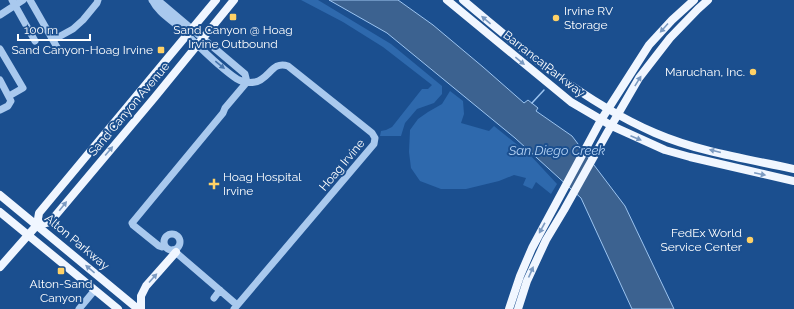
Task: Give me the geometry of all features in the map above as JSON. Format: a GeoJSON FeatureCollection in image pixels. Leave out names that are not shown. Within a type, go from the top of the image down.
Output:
{"type":"FeatureCollection","features":[{"type":"Feature","properties":{"kind":"main road","name":"Sand Canyon Avenue"},"geometry":{"type":"LineString","coordinates":[[0,267],[37,225],[39,213],[216,0]]}},
{"type":"Feature","properties":{"kind":"main road","name":"Sand Canyon Avenue"},"geometry":{"type":"LineString","coordinates":[[37,225],[50,222],[234,0]]}},
{"type":"Feature","properties":{"kind":"main road","name":"Barranca Parkway"},"geometry":{"type":"LineString","coordinates":[[447,0],[571,102],[612,126],[665,150],[716,164],[794,181]]}},
{"type":"Feature","properties":{"kind":"main road","name":"Barranca Parkway"},"geometry":{"type":"LineString","coordinates":[[463,0],[524,50],[578,90],[618,115],[656,133],[694,146],[794,169]]}},
{"type":"Feature","properties":{"kind":"main road"},"geometry":{"type":"LineString","coordinates":[[509,309],[528,256],[601,120],[649,45],[672,20],[694,0]]}},
{"type":"Feature","properties":{"kind":"main road"},"geometry":{"type":"LineString","coordinates":[[518,309],[527,281],[546,240],[639,78],[667,42],[708,0]]}},
{"type":"Feature","properties":{"kind":"main road","name":"Alton Parkway"},"geometry":{"type":"LineString","coordinates":[[0,195],[138,309]]}},
{"type":"Feature","properties":{"kind":"main road"},"geometry":{"type":"LineString","coordinates":[[0,212],[94,291],[118,309]]}},
{"type":"Feature","properties":{"kind":"main road"},"geometry":{"type":"LineString","coordinates":[[141,309],[141,296],[146,286],[175,251]]}},
{"type":"Feature","properties":{"kind":"street"},"geometry":{"type":"LineString","coordinates":[[0,15],[14,3],[23,0]]}},
{"type":"Feature","properties":{"kind":"street"},"geometry":{"type":"LineString","coordinates":[[30,0],[58,49]]}},
{"type":"Feature","properties":{"kind":"street"},"geometry":{"type":"LineString","coordinates":[[53,40],[73,29],[83,20],[98,0]]}},
{"type":"Feature","properties":{"kind":"street"},"geometry":{"type":"LineString","coordinates":[[189,32],[156,8],[152,0],[160,2],[200,42],[209,56],[238,80],[247,82],[132,223],[159,246],[165,246],[168,249],[175,251],[220,290],[236,307]]}},
{"type":"Feature","properties":{"kind":"street"},"geometry":{"type":"LineString","coordinates":[[14,3],[35,41]]}},
{"type":"Feature","properties":{"kind":"street"},"geometry":{"type":"LineString","coordinates":[[0,49],[23,88],[9,96]]}},
{"type":"Feature","properties":{"kind":"street","name":"Hoag Irvine"},"geometry":{"type":"LineString","coordinates":[[236,307],[375,141],[375,137],[372,133],[284,64],[274,67],[262,79],[256,82],[247,82]]}},
{"type":"Feature","properties":{"kind":"street"},"geometry":{"type":"LineString","coordinates":[[0,80],[11,101],[8,106],[0,110]]}},
{"type":"Feature","properties":{"kind":"street"},"geometry":{"type":"LineString","coordinates":[[165,246],[167,236],[175,235],[179,238],[180,243],[175,251]]}},
{"type":"Feature","properties":{"kind":"street"},"geometry":{"type":"LineString","coordinates":[[214,298],[220,290]]}},
{"type":"Feature","properties":{"kind":"street"},"geometry":{"type":"LineString","coordinates":[[79,309],[94,291]]}},
{"type":"Feature","properties":{"kind":"shaded area"},"geometry":{"type":"Polygon","coordinates":[[[301,0],[318,0],[391,44],[442,86],[442,94],[434,103],[417,109],[405,123],[401,136],[380,136],[381,131],[392,127],[422,89],[428,89],[432,85],[383,47],[343,22],[301,0]]]}},
{"type":"Feature","properties":{"kind":"shaded area"},"geometry":{"type":"Polygon","coordinates":[[[450,91],[463,101],[464,114],[461,123],[489,131],[494,126],[530,155],[557,184],[551,194],[536,182],[532,189],[523,185],[526,178],[514,175],[499,181],[466,189],[441,189],[420,181],[411,168],[409,152],[410,130],[418,119],[442,104],[450,91]]]}},
{"type":"Feature","properties":{"kind":"water","name":"San Diego Creek"},"geometry":{"type":"Polygon","coordinates":[[[329,0],[398,0],[433,25],[524,103],[528,100],[538,108],[536,111],[572,136],[625,206],[674,309],[632,309],[581,198],[515,138],[387,33],[329,0]]]}},
{"type":"Feature","properties":{"kind":"waterway"},"geometry":{"type":"LineString","coordinates":[[532,103],[544,90]]}},
{"type":"Feature","properties":{"kind":"place","name":"Sand Canyon @ Hoag Irvine Outbound"},"geometry":{"type":"Point","coordinates":[233,17]}},
{"type":"Feature","properties":{"kind":"place","name":"Irvine RV Storage"},"geometry":{"type":"Point","coordinates":[556,18]}},
{"type":"Feature","properties":{"kind":"place","name":"Sand Canyon-Hoag Irvine"},"geometry":{"type":"Point","coordinates":[161,50]}},
{"type":"Feature","properties":{"kind":"place","name":"Maruchan, Inc."},"geometry":{"type":"Point","coordinates":[753,72]}},
{"type":"Feature","properties":{"kind":"place","name":"Hoag Hospital Irvine"},"geometry":{"type":"Point","coordinates":[214,184]}},
{"type":"Feature","properties":{"kind":"place","name":"FedEx World Service Center"},"geometry":{"type":"Point","coordinates":[750,240]}},
{"type":"Feature","properties":{"kind":"place","name":"Alton-Sand Canyon"},"geometry":{"type":"Point","coordinates":[61,271]}}]}
